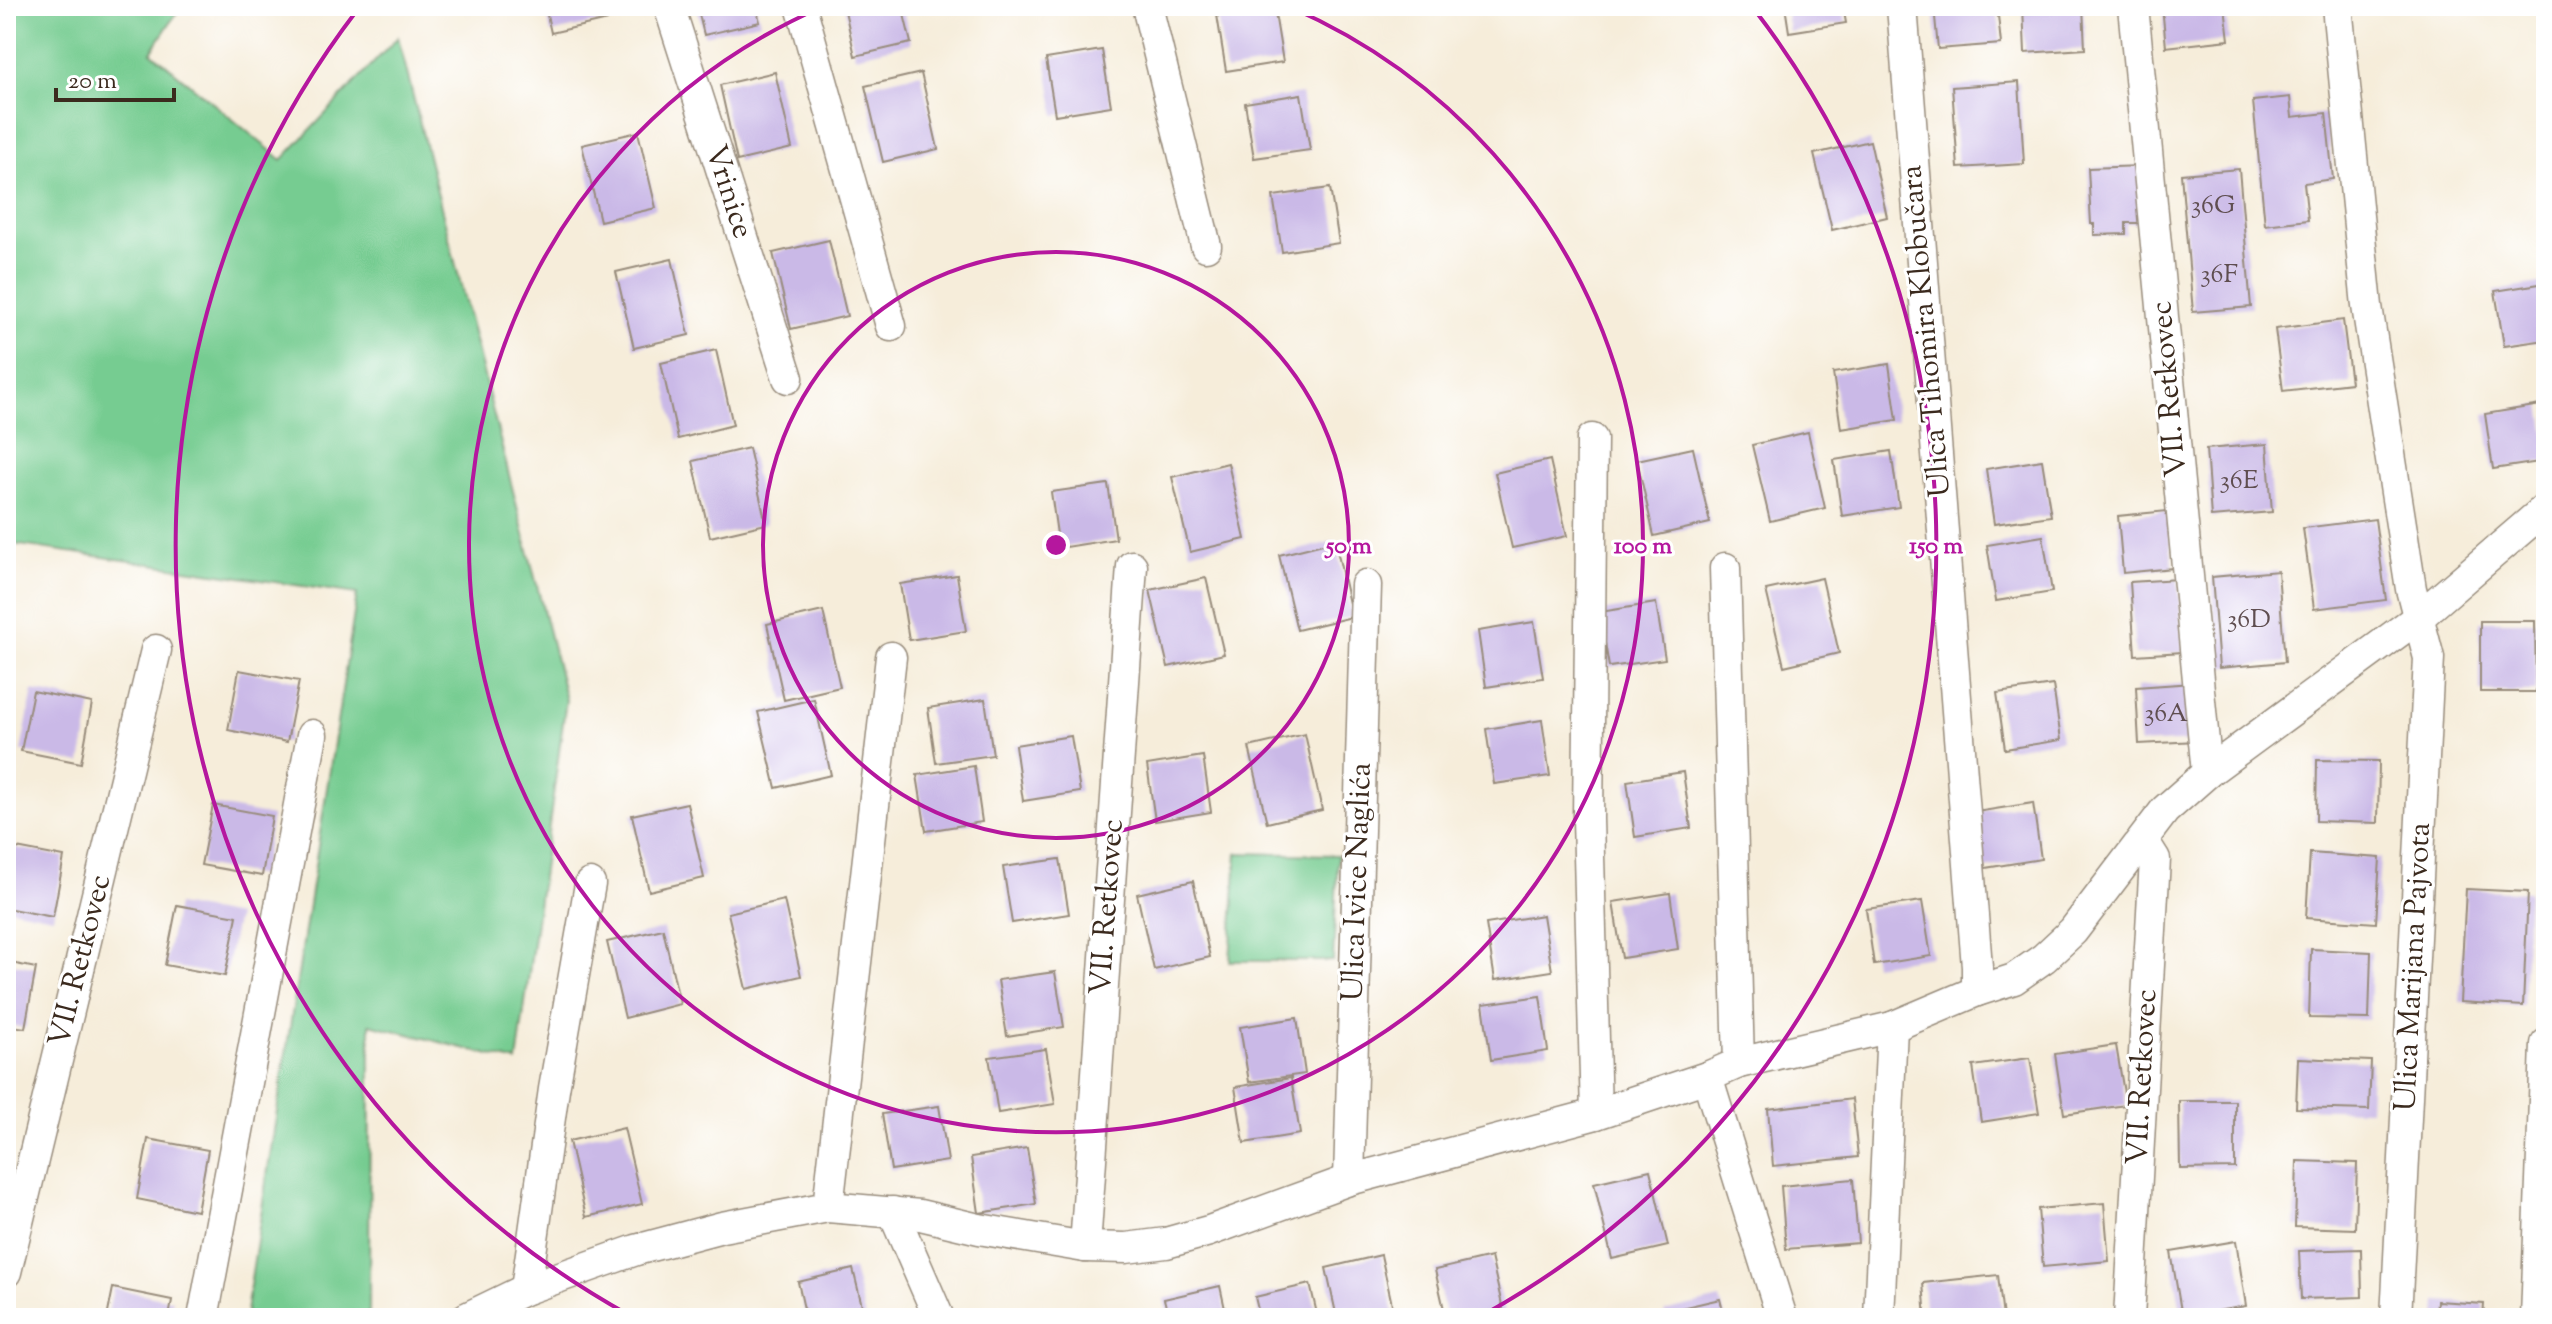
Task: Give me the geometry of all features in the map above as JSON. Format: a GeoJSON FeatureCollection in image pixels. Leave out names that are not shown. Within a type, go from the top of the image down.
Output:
{"type":"FeatureCollection","features":[{"type":"Feature","properties":{"kind":"street","name":"Vrinice"},"geometry":{"type":"LineString","coordinates":[[669,6],[788,378]]}},
{"type":"Feature","properties":{"kind":"street"},"geometry":{"type":"LineString","coordinates":[[801,6],[891,326]]}},
{"type":"Feature","properties":{"kind":"street"},"geometry":{"type":"LineString","coordinates":[[1147,6],[1206,246]]}},
{"type":"Feature","properties":{"kind":"street","name":"Ulica Tihomira Klobučara"},"geometry":{"type":"LineString","coordinates":[[1902,6],[1977,991]]}},
{"type":"Feature","properties":{"kind":"street","name":"VII. Retkovec"},"geometry":{"type":"LineString","coordinates":[[2133,6],[2207,773]]}},
{"type":"Feature","properties":{"kind":"street"},"geometry":{"type":"LineString","coordinates":[[2337,6],[2367,306],[2411,589],[2419,617]]}},
{"type":"Feature","properties":{"kind":"street"},"geometry":{"type":"LineString","coordinates":[[1592,439],[1588,819],[1596,1114]]}},
{"type":"Feature","properties":{"kind":"street"},"geometry":{"type":"LineString","coordinates":[[466,1318],[526,1289],[636,1250],[722,1227],[828,1207],[920,1215],[979,1229],[1085,1247],[1126,1248],[1166,1243],[1209,1231],[1349,1180],[1596,1114],[1707,1077],[1739,1063],[1892,1027],[2014,979],[2044,958],[2073,931],[2165,810],[2207,773],[2419,617],[2546,508]]}},
{"type":"Feature","properties":{"kind":"street","name":"VII. Retkovec"},"geometry":{"type":"LineString","coordinates":[[1085,1247],[1132,566]]}},
{"type":"Feature","properties":{"kind":"street"},"geometry":{"type":"LineString","coordinates":[[1725,568],[1739,1063]]}},
{"type":"Feature","properties":{"kind":"street","name":"Ulica Ivice Naglića"},"geometry":{"type":"LineString","coordinates":[[1349,1180],[1366,585]]}},
{"type":"Feature","properties":{"kind":"street","name":"Ulica Marijana Pajvota"},"geometry":{"type":"LineString","coordinates":[[2396,1318],[2429,658],[2419,617]]}},
{"type":"Feature","properties":{"kind":"street","name":"VII. Retkovec"},"geometry":{"type":"LineString","coordinates":[[6,1272],[156,650]]}},
{"type":"Feature","properties":{"kind":"street"},"geometry":{"type":"LineString","coordinates":[[828,1207],[891,657]]}},
{"type":"Feature","properties":{"kind":"street"},"geometry":{"type":"LineString","coordinates":[[203,1318],[312,735]]}},
{"type":"Feature","properties":{"kind":"street","name":"VII. Retkovec"},"geometry":{"type":"LineString","coordinates":[[2129,1318],[2155,859],[2143,840]]}},
{"type":"Feature","properties":{"kind":"street"},"geometry":{"type":"LineString","coordinates":[[526,1289],[554,1089],[590,884]]}},
{"type":"Feature","properties":{"kind":"street"},"geometry":{"type":"LineString","coordinates":[[1879,1318],[1892,1027]]}},
{"type":"Feature","properties":{"kind":"street"},"geometry":{"type":"LineString","coordinates":[[2536,1318],[2546,1044]]}},
{"type":"Feature","properties":{"kind":"street"},"geometry":{"type":"LineString","coordinates":[[1707,1077],[1782,1318]]}},
{"type":"Feature","properties":{"kind":"street"},"geometry":{"type":"LineString","coordinates":[[893,1212],[939,1318]]}},
{"type":"Feature","properties":{"kind":"green space"},"geometry":{"type":"Polygon","coordinates":[[[6,6],[181,6],[151,52],[282,160],[398,37],[566,700],[517,1062],[370,1024],[369,1313],[355,1318],[245,1318],[357,594],[6,543],[6,6]]]}},
{"type":"Feature","properties":{"kind":"green space"},"geometry":{"type":"Polygon","coordinates":[[[1237,853],[1338,855],[1333,961],[1230,961],[1237,853]]]}},
{"type":"Feature","properties":{"kind":"building"},"geometry":{"type":"Polygon","coordinates":[[[545,6],[604,6],[607,20],[551,33],[545,6]]]}},
{"type":"Feature","properties":{"kind":"building"},"geometry":{"type":"Polygon","coordinates":[[[697,6],[756,6],[760,22],[704,35],[697,6]]]}},
{"type":"Feature","properties":{"kind":"building"},"geometry":{"type":"Polygon","coordinates":[[[844,6],[902,6],[911,43],[855,56],[844,6]]]}},
{"type":"Feature","properties":{"kind":"building"},"geometry":{"type":"Polygon","coordinates":[[[1785,6],[1843,6],[1846,23],[1789,32],[1785,6]]]}},
{"type":"Feature","properties":{"kind":"building"},"geometry":{"type":"Polygon","coordinates":[[[1934,6],[1997,6],[2001,44],[1938,49],[1934,6]]]}},
{"type":"Feature","properties":{"kind":"building"},"geometry":{"type":"Polygon","coordinates":[[[2023,6],[2083,6],[2085,49],[2025,53],[2023,6]]]}},
{"type":"Feature","properties":{"kind":"building"},"geometry":{"type":"Polygon","coordinates":[[[2162,6],[2225,6],[2229,40],[2166,47],[2162,6]]]}},
{"type":"Feature","properties":{"kind":"building"},"geometry":{"type":"Polygon","coordinates":[[[1274,7],[1283,62],[1226,71],[1217,15],[1274,7]]]}},
{"type":"Feature","properties":{"kind":"building"},"geometry":{"type":"Polygon","coordinates":[[[1102,50],[1111,106],[1055,115],[1046,59],[1102,50]]]}},
{"type":"Feature","properties":{"kind":"building"},"geometry":{"type":"Polygon","coordinates":[[[775,72],[792,148],[737,161],[720,85],[775,72]]]}},
{"type":"Feature","properties":{"kind":"building"},"geometry":{"type":"Polygon","coordinates":[[[921,73],[938,149],[883,162],[865,86],[921,73]]]}},
{"type":"Feature","properties":{"kind":"building"},"geometry":{"type":"Polygon","coordinates":[[[2019,82],[2024,164],[1958,168],[1952,87],[2019,82]]]}},
{"type":"Feature","properties":{"kind":"building"},"geometry":{"type":"Polygon","coordinates":[[[1301,94],[1310,150],[1254,158],[1245,103],[1301,94]]]}},
{"type":"Feature","properties":{"kind":"building"},"geometry":{"type":"Polygon","coordinates":[[[2290,97],[2292,117],[2326,113],[2333,179],[2304,183],[2308,220],[2265,225],[2253,101],[2290,97]]]}},
{"type":"Feature","properties":{"kind":"building"},"geometry":{"type":"Polygon","coordinates":[[[638,132],[656,208],[600,221],[582,145],[638,132]]]}},
{"type":"Feature","properties":{"kind":"building"},"geometry":{"type":"Polygon","coordinates":[[[1870,141],[1887,217],[1832,230],[1814,154],[1870,141]]]}},
{"type":"Feature","properties":{"kind":"building"},"geometry":{"type":"Polygon","coordinates":[[[2141,166],[2143,223],[2126,223],[2126,234],[2094,235],[2088,168],[2141,166]]]}},
{"type":"Feature","properties":{"kind":"building"},"geometry":{"type":"Polygon","coordinates":[[[2239,169],[2251,307],[2193,312],[2181,174],[2239,169]]]}},
{"type":"Feature","properties":{"kind":"building"},"geometry":{"type":"Polygon","coordinates":[[[1330,188],[1339,243],[1282,252],[1273,196],[1330,188]]]}},
{"type":"Feature","properties":{"kind":"building"},"geometry":{"type":"Polygon","coordinates":[[[829,240],[847,316],[791,329],[773,253],[829,240]]]}},
{"type":"Feature","properties":{"kind":"building"},"geometry":{"type":"Polygon","coordinates":[[[672,259],[689,335],[634,348],[616,272],[672,259]]]}},
{"type":"Feature","properties":{"kind":"building"},"geometry":{"type":"Polygon","coordinates":[[[2546,283],[2546,340],[2504,346],[2495,291],[2546,283]]]}},
{"type":"Feature","properties":{"kind":"building"},"geometry":{"type":"Polygon","coordinates":[[[2343,320],[2351,383],[2283,391],[2275,329],[2343,320]]]}},
{"type":"Feature","properties":{"kind":"building"},"geometry":{"type":"Polygon","coordinates":[[[716,350],[733,425],[678,439],[661,363],[716,350]]]}},
{"type":"Feature","properties":{"kind":"building"},"geometry":{"type":"Polygon","coordinates":[[[1889,364],[1897,420],[1841,429],[1833,373],[1889,364]]]}},
{"type":"Feature","properties":{"kind":"building"},"geometry":{"type":"Polygon","coordinates":[[[2541,405],[2546,461],[2493,469],[2485,414],[2541,405]]]}},
{"type":"Feature","properties":{"kind":"building"},"geometry":{"type":"Polygon","coordinates":[[[1808,432],[1825,508],[1770,521],[1752,445],[1808,432]]]}},
{"type":"Feature","properties":{"kind":"building"},"geometry":{"type":"Polygon","coordinates":[[[2267,444],[2272,512],[2211,517],[2206,449],[2267,444]]]}},
{"type":"Feature","properties":{"kind":"building"},"geometry":{"type":"Polygon","coordinates":[[[749,448],[766,524],[710,537],[693,461],[749,448]]]}},
{"type":"Feature","properties":{"kind":"building"},"geometry":{"type":"Polygon","coordinates":[[[1693,448],[1710,523],[1654,536],[1637,460],[1693,448]]]}},
{"type":"Feature","properties":{"kind":"building"},"geometry":{"type":"Polygon","coordinates":[[[1891,451],[1899,507],[1842,516],[1834,460],[1891,451]]]}},
{"type":"Feature","properties":{"kind":"building"},"geometry":{"type":"Polygon","coordinates":[[[1550,460],[1567,536],[1512,548],[1495,473],[1550,460]]]}},
{"type":"Feature","properties":{"kind":"building"},"geometry":{"type":"Polygon","coordinates":[[[2042,460],[2051,516],[1994,524],[1986,469],[2042,460]]]}},
{"type":"Feature","properties":{"kind":"building"},"geometry":{"type":"Polygon","coordinates":[[[1228,463],[1245,539],[1190,552],[1172,477],[1228,463]]]}},
{"type":"Feature","properties":{"kind":"building"},"geometry":{"type":"Polygon","coordinates":[[[1108,484],[1116,539],[1059,548],[1051,492],[1108,484]]]}},
{"type":"Feature","properties":{"kind":"building"},"geometry":{"type":"Polygon","coordinates":[[[2167,511],[2173,568],[2123,573],[2118,516],[2167,511]]]}},
{"type":"Feature","properties":{"kind":"building"},"geometry":{"type":"Polygon","coordinates":[[[2375,519],[2386,600],[2314,609],[2303,528],[2375,519]]]}},
{"type":"Feature","properties":{"kind":"building"},"geometry":{"type":"Polygon","coordinates":[[[2043,536],[2052,592],[1996,601],[1987,545],[2043,536]]]}},
{"type":"Feature","properties":{"kind":"building"},"geometry":{"type":"Polygon","coordinates":[[[1335,541],[1352,617],[1297,630],[1279,555],[1335,541]]]}},
{"type":"Feature","properties":{"kind":"building"},"geometry":{"type":"Polygon","coordinates":[[[2278,571],[2285,662],[2219,668],[2212,577],[2278,571]]]}},
{"type":"Feature","properties":{"kind":"building"},"geometry":{"type":"Polygon","coordinates":[[[957,575],[966,631],[909,640],[900,584],[957,575]]]}},
{"type":"Feature","properties":{"kind":"building"},"geometry":{"type":"Polygon","coordinates":[[[1206,578],[1224,654],[1168,667],[1150,590],[1206,578]]]}},
{"type":"Feature","properties":{"kind":"building"},"geometry":{"type":"Polygon","coordinates":[[[1822,578],[1839,653],[1784,666],[1766,590],[1822,578]]]}},
{"type":"Feature","properties":{"kind":"building"},"geometry":{"type":"Polygon","coordinates":[[[2178,579],[2183,652],[2135,655],[2130,582],[2178,579]]]}},
{"type":"Feature","properties":{"kind":"building"},"geometry":{"type":"Polygon","coordinates":[[[1656,603],[1665,659],[1609,667],[1600,612],[1656,603]]]}},
{"type":"Feature","properties":{"kind":"building"},"geometry":{"type":"Polygon","coordinates":[[[823,611],[840,687],[784,700],[767,624],[823,611]]]}},
{"type":"Feature","properties":{"kind":"building"},"geometry":{"type":"Polygon","coordinates":[[[2480,621],[2535,621],[2536,692],[2480,692],[2480,621]]]}},
{"type":"Feature","properties":{"kind":"building"},"geometry":{"type":"Polygon","coordinates":[[[1534,622],[1543,678],[1486,687],[1478,631],[1534,622]]]}},
{"type":"Feature","properties":{"kind":"building"},"geometry":{"type":"Polygon","coordinates":[[[239,670],[299,681],[287,742],[228,730],[239,670]]]}},
{"type":"Feature","properties":{"kind":"building"},"geometry":{"type":"Polygon","coordinates":[[[2193,683],[2197,741],[2139,744],[2136,687],[2193,683]]]}},
{"type":"Feature","properties":{"kind":"building"},"geometry":{"type":"Polygon","coordinates":[[[2053,685],[2061,740],[2005,749],[1997,693],[2053,685]]]}},
{"type":"Feature","properties":{"kind":"building"},"geometry":{"type":"Polygon","coordinates":[[[33,691],[92,703],[81,763],[21,751],[33,691]]]}},
{"type":"Feature","properties":{"kind":"building"},"geometry":{"type":"Polygon","coordinates":[[[814,699],[831,775],[776,788],[758,712],[814,699]]]}},
{"type":"Feature","properties":{"kind":"building"},"geometry":{"type":"Polygon","coordinates":[[[985,699],[993,755],[936,763],[928,708],[985,699]]]}},
{"type":"Feature","properties":{"kind":"building"},"geometry":{"type":"Polygon","coordinates":[[[1542,720],[1550,776],[1494,784],[1486,729],[1542,720]]]}},
{"type":"Feature","properties":{"kind":"building"},"geometry":{"type":"Polygon","coordinates":[[[1305,734],[1322,810],[1267,823],[1249,747],[1305,734]]]}},
{"type":"Feature","properties":{"kind":"building"},"geometry":{"type":"Polygon","coordinates":[[[1071,736],[1080,792],[1023,801],[1015,745],[1071,736]]]}},
{"type":"Feature","properties":{"kind":"building"},"geometry":{"type":"Polygon","coordinates":[[[1203,756],[1211,812],[1155,821],[1147,765],[1203,756]]]}},
{"type":"Feature","properties":{"kind":"building"},"geometry":{"type":"Polygon","coordinates":[[[2317,760],[2379,761],[2378,823],[2316,821],[2317,760]]]}},
{"type":"Feature","properties":{"kind":"building"},"geometry":{"type":"Polygon","coordinates":[[[974,766],[982,822],[926,831],[917,775],[974,766]]]}},
{"type":"Feature","properties":{"kind":"building"},"geometry":{"type":"Polygon","coordinates":[[[1683,772],[1691,828],[1635,837],[1627,781],[1683,772]]]}},
{"type":"Feature","properties":{"kind":"building"},"geometry":{"type":"Polygon","coordinates":[[[687,803],[704,878],[649,891],[632,815],[687,803]]]}},
{"type":"Feature","properties":{"kind":"building"},"geometry":{"type":"Polygon","coordinates":[[[2033,803],[2041,859],[1985,868],[1976,812],[2033,803]]]}},
{"type":"Feature","properties":{"kind":"building"},"geometry":{"type":"Polygon","coordinates":[[[213,805],[272,816],[262,876],[201,865],[213,805]]]}},
{"type":"Feature","properties":{"kind":"building"},"geometry":{"type":"Polygon","coordinates":[[[6,846],[64,857],[53,917],[6,908],[6,846]]]}},
{"type":"Feature","properties":{"kind":"building"},"geometry":{"type":"Polygon","coordinates":[[[2310,853],[2380,858],[2376,923],[2306,918],[2310,853]]]}},
{"type":"Feature","properties":{"kind":"building"},"geometry":{"type":"Polygon","coordinates":[[[1060,859],[1069,914],[1012,923],[1003,867],[1060,859]]]}},
{"type":"Feature","properties":{"kind":"building"},"geometry":{"type":"Polygon","coordinates":[[[1193,881],[1210,957],[1154,970],[1137,894],[1193,881]]]}},
{"type":"Feature","properties":{"kind":"building"},"geometry":{"type":"Polygon","coordinates":[[[2466,889],[2528,892],[2523,1006],[2460,1002],[2466,889]]]}},
{"type":"Feature","properties":{"kind":"building"},"geometry":{"type":"Polygon","coordinates":[[[1670,893],[1678,949],[1622,958],[1613,902],[1670,893]]]}},
{"type":"Feature","properties":{"kind":"building"},"geometry":{"type":"Polygon","coordinates":[[[784,900],[801,976],[746,989],[728,913],[784,900]]]}},
{"type":"Feature","properties":{"kind":"building"},"geometry":{"type":"Polygon","coordinates":[[[1922,901],[1931,956],[1874,965],[1866,909],[1922,901]]]}},
{"type":"Feature","properties":{"kind":"building"},"geometry":{"type":"Polygon","coordinates":[[[177,905],[237,916],[225,976],[165,965],[177,905]]]}},
{"type":"Feature","properties":{"kind":"building"},"geometry":{"type":"Polygon","coordinates":[[[1543,915],[1552,971],[1495,980],[1486,924],[1543,915]]]}},
{"type":"Feature","properties":{"kind":"building"},"geometry":{"type":"Polygon","coordinates":[[[663,929],[680,1004],[625,1018],[607,942],[663,929]]]}},
{"type":"Feature","properties":{"kind":"building"},"geometry":{"type":"Polygon","coordinates":[[[2311,949],[2371,952],[2369,1019],[2309,1018],[2311,949]]]}},
{"type":"Feature","properties":{"kind":"building"},"geometry":{"type":"Polygon","coordinates":[[[6,962],[36,968],[25,1028],[6,1025],[6,962]]]}},
{"type":"Feature","properties":{"kind":"building"},"geometry":{"type":"Polygon","coordinates":[[[1055,972],[1064,1027],[1007,1036],[998,980],[1055,972]]]}},
{"type":"Feature","properties":{"kind":"building"},"geometry":{"type":"Polygon","coordinates":[[[1540,996],[1548,1051],[1491,1060],[1483,1004],[1540,996]]]}},
{"type":"Feature","properties":{"kind":"building"},"geometry":{"type":"Polygon","coordinates":[[[1297,1018],[1305,1074],[1249,1082],[1240,1027],[1297,1018]]]}},
{"type":"Feature","properties":{"kind":"building"},"geometry":{"type":"Polygon","coordinates":[[[2116,1045],[2126,1105],[2064,1114],[2055,1054],[2116,1045]]]}},
{"type":"Feature","properties":{"kind":"building"},"geometry":{"type":"Polygon","coordinates":[[[1046,1049],[1055,1104],[998,1113],[989,1057],[1046,1049]]]}},
{"type":"Feature","properties":{"kind":"building"},"geometry":{"type":"Polygon","coordinates":[[[2030,1058],[2039,1113],[1981,1122],[1973,1066],[2030,1058]]]}},
{"type":"Feature","properties":{"kind":"building"},"geometry":{"type":"Polygon","coordinates":[[[2298,1058],[2371,1061],[2369,1110],[2296,1108],[2298,1058]]]}},
{"type":"Feature","properties":{"kind":"building"},"geometry":{"type":"Polygon","coordinates":[[[1291,1078],[1300,1134],[1244,1143],[1235,1087],[1291,1078]]]}},
{"type":"Feature","properties":{"kind":"building"},"geometry":{"type":"Polygon","coordinates":[[[1852,1099],[1858,1157],[1773,1166],[1768,1109],[1852,1099]]]}},
{"type":"Feature","properties":{"kind":"building"},"geometry":{"type":"Polygon","coordinates":[[[2179,1101],[2235,1101],[2235,1168],[2180,1169],[2179,1101]]]}},
{"type":"Feature","properties":{"kind":"building"},"geometry":{"type":"Polygon","coordinates":[[[939,1106],[948,1161],[891,1170],[882,1114],[939,1106]]]}},
{"type":"Feature","properties":{"kind":"building"},"geometry":{"type":"Polygon","coordinates":[[[624,1128],[642,1204],[586,1217],[569,1141],[624,1128]]]}},
{"type":"Feature","properties":{"kind":"building"},"geometry":{"type":"Polygon","coordinates":[[[148,1139],[208,1150],[197,1211],[137,1199],[148,1139]]]}},
{"type":"Feature","properties":{"kind":"building"},"geometry":{"type":"Polygon","coordinates":[[[1027,1148],[1036,1204],[979,1213],[971,1157],[1027,1148]]]}},
{"type":"Feature","properties":{"kind":"building"},"geometry":{"type":"Polygon","coordinates":[[[2297,1161],[2357,1163],[2355,1229],[2295,1227],[2297,1161]]]}},
{"type":"Feature","properties":{"kind":"building"},"geometry":{"type":"Polygon","coordinates":[[[1650,1170],[1668,1246],[1612,1259],[1594,1183],[1650,1170]]]}},
{"type":"Feature","properties":{"kind":"building"},"geometry":{"type":"Polygon","coordinates":[[[1853,1179],[1858,1243],[1786,1249],[1781,1186],[1853,1179]]]}},
{"type":"Feature","properties":{"kind":"building"},"geometry":{"type":"Polygon","coordinates":[[[2104,1203],[2109,1261],[2043,1267],[2038,1209],[2104,1203]]]}},
{"type":"Feature","properties":{"kind":"building"},"geometry":{"type":"Polygon","coordinates":[[[2236,1241],[2246,1306],[2182,1317],[2171,1252],[2236,1241]]]}},
{"type":"Feature","properties":{"kind":"building"},"geometry":{"type":"Polygon","coordinates":[[[2361,1249],[2362,1297],[2301,1299],[2299,1251],[2361,1249]]]}},
{"type":"Feature","properties":{"kind":"building"},"geometry":{"type":"Polygon","coordinates":[[[1381,1255],[1395,1318],[1337,1318],[1326,1268],[1381,1255]]]}},
{"type":"Feature","properties":{"kind":"building"},"geometry":{"type":"Polygon","coordinates":[[[1491,1257],[1505,1318],[1446,1318],[1435,1270],[1491,1257]]]}},
{"type":"Feature","properties":{"kind":"building"},"geometry":{"type":"Polygon","coordinates":[[[853,1269],[865,1318],[806,1318],[798,1282],[853,1269]]]}},
{"type":"Feature","properties":{"kind":"building"},"geometry":{"type":"Polygon","coordinates":[[[1998,1275],[2003,1318],[1926,1318],[1923,1283],[1998,1275]]]}},
{"type":"Feature","properties":{"kind":"building"},"geometry":{"type":"Polygon","coordinates":[[[1310,1284],[1318,1318],[1260,1318],[1255,1297],[1310,1284]]]}},
{"type":"Feature","properties":{"kind":"building"},"geometry":{"type":"Polygon","coordinates":[[[1220,1286],[1227,1318],[1169,1318],[1164,1299],[1220,1286]]]}},
{"type":"Feature","properties":{"kind":"building"},"geometry":{"type":"Polygon","coordinates":[[[113,1288],[172,1300],[169,1318],[107,1318],[113,1288]]]}},
{"type":"Feature","properties":{"kind":"building"},"geometry":{"type":"Polygon","coordinates":[[[1720,1299],[1725,1318],[1666,1318],[1664,1312],[1720,1299]]]}},
{"type":"Feature","properties":{"kind":"building"},"geometry":{"type":"Polygon","coordinates":[[[2437,1301],[2484,1304],[2483,1318],[2436,1318],[2437,1301]]]}}]}
